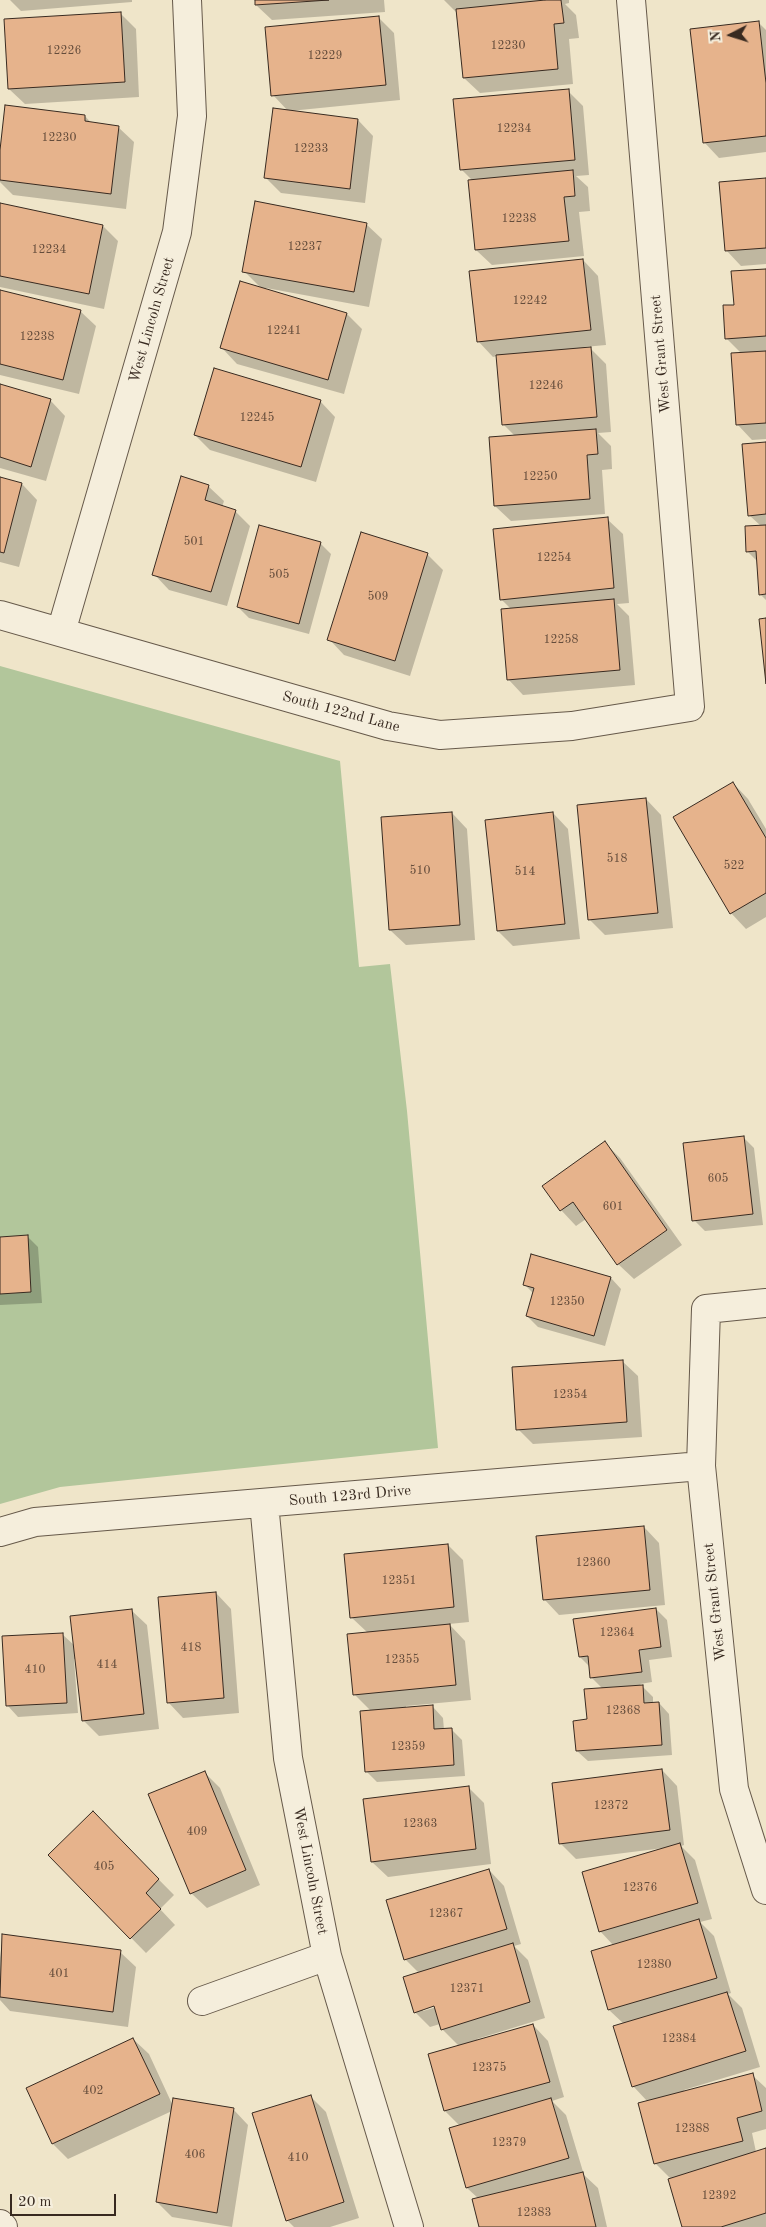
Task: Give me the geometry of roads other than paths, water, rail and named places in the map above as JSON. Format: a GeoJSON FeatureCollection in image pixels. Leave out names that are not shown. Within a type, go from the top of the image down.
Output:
{"type":"FeatureCollection","features":[{"type":"Feature","properties":{"kind":"street","name":"West Lincoln Street"},"geometry":{"type":"LineString","coordinates":[[61,632],[178,232],[192,116],[187,0]]}},
{"type":"Feature","properties":{"kind":"street","name":"West Grant Street"},"geometry":{"type":"LineString","coordinates":[[631,0],[690,707]]}},
{"type":"Feature","properties":{"kind":"street","name":"South 122nd Lane"},"geometry":{"type":"LineString","coordinates":[[0,615],[388,726],[440,735],[572,726],[690,707]]}},
{"type":"Feature","properties":{"kind":"street","name":"West Grant Street"},"geometry":{"type":"LineString","coordinates":[[766,1304],[706,1309],[701,1466],[734,1789],[766,1890]]}},
{"type":"Feature","properties":{"kind":"street","name":"South 123rd Drive"},"geometry":{"type":"LineString","coordinates":[[0,1532],[36,1522],[701,1466]]}},
{"type":"Feature","properties":{"kind":"street","name":"West Lincoln Street"},"geometry":{"type":"LineString","coordinates":[[264,1504],[288,1758],[327,1956],[409,2227]]}},
{"type":"Feature","properties":{"kind":"street"},"geometry":{"type":"LineString","coordinates":[[202,2001],[327,1956]]}}]}
